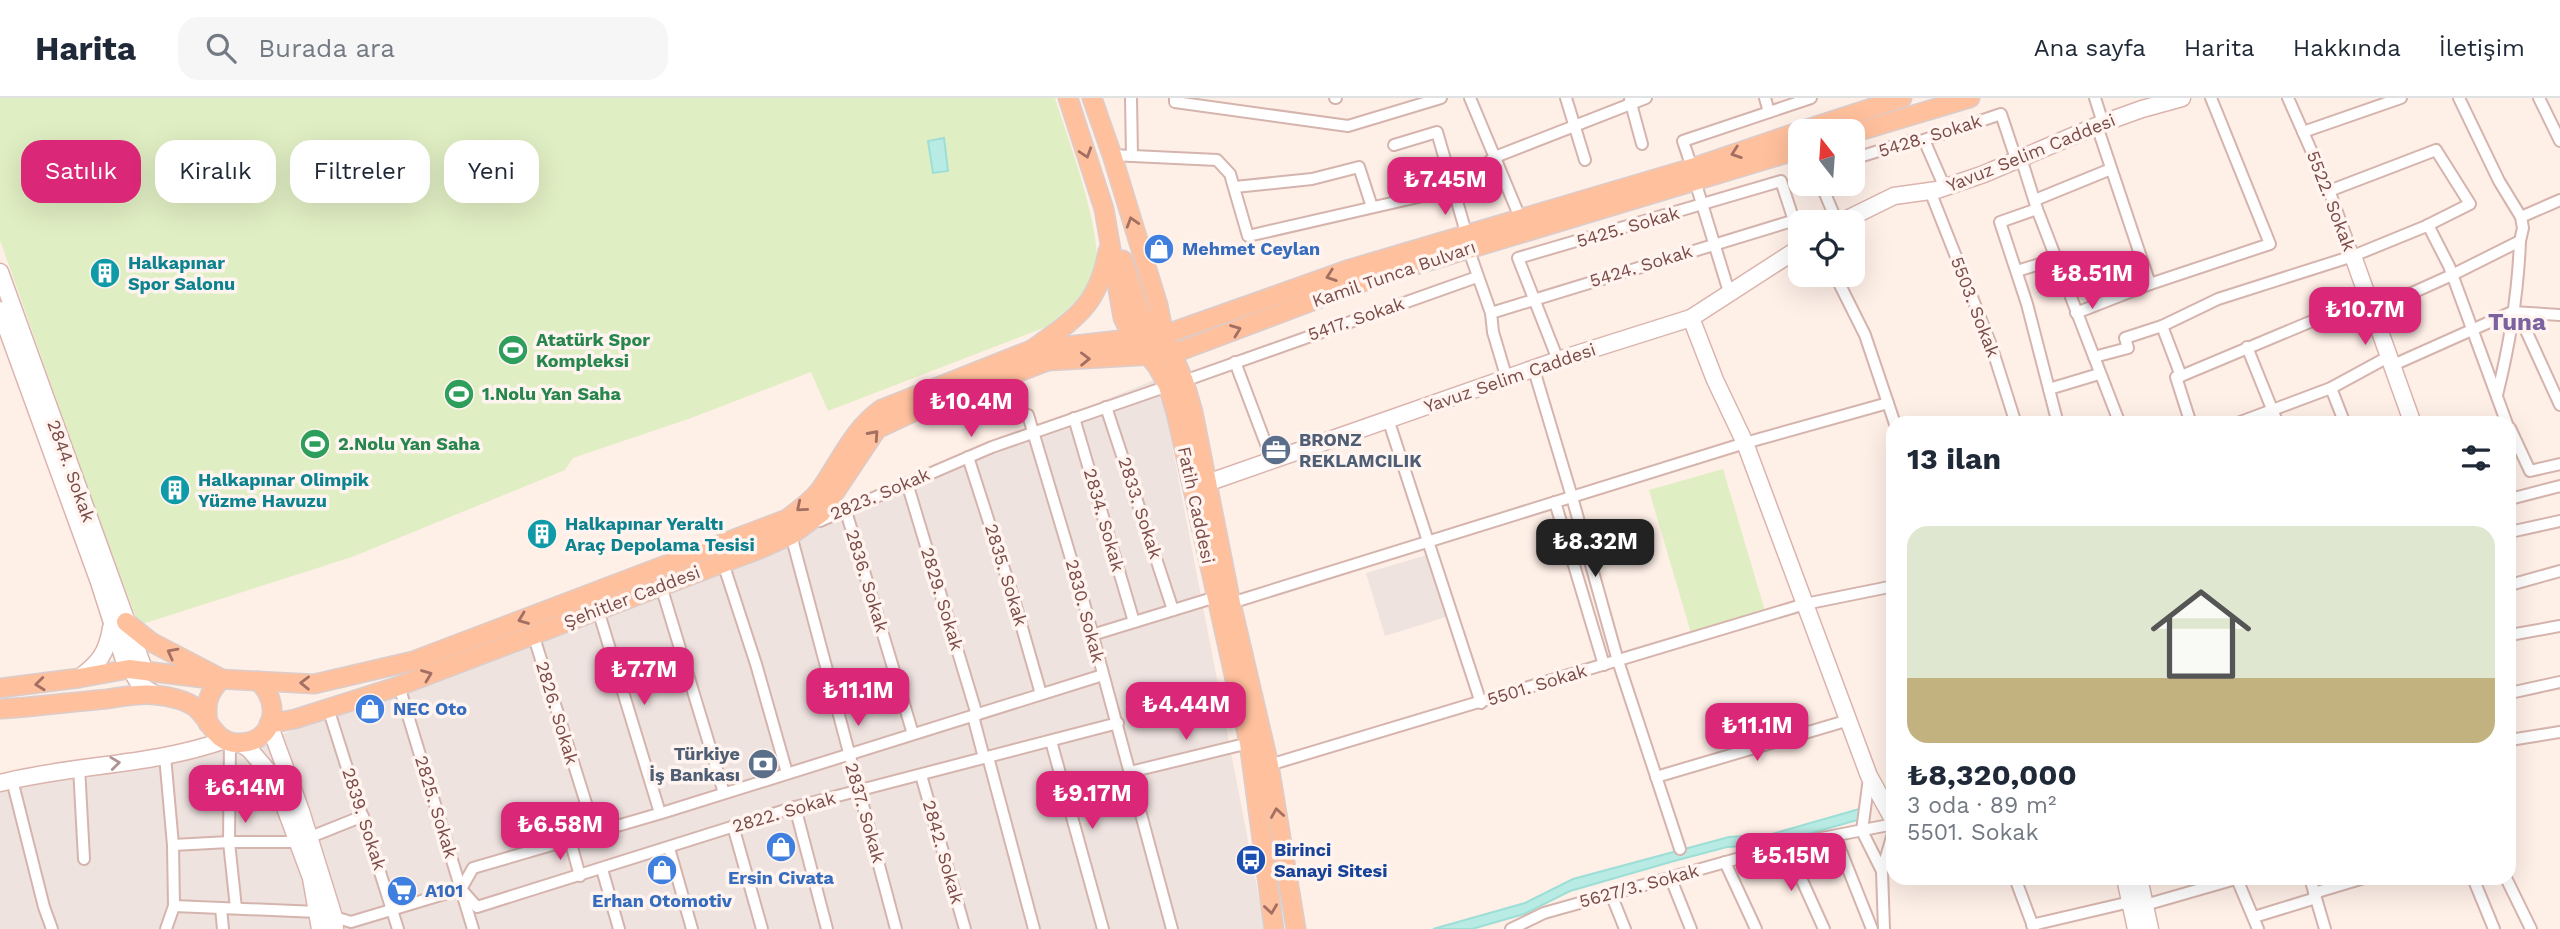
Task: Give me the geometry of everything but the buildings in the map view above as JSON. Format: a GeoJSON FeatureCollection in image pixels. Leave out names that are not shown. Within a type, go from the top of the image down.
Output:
{"type":"FeatureCollection","features":[{"type":"Feature","properties":{"kind":"main road"},"geometry":{"type":"LineString","coordinates":[[1068,98],[1141,315],[1160,344],[1176,383],[1194,412],[1224,600],[1269,765],[1296,929]]}},
{"type":"Feature","properties":{"kind":"main road"},"geometry":{"type":"LineString","coordinates":[[1092,98],[1158,305],[1160,344]]}},
{"type":"Feature","properties":{"kind":"main road"},"geometry":{"type":"LineString","coordinates":[[1866,129],[1970,98]]}},
{"type":"Feature","properties":{"kind":"main road","name":"Kamil Tunca Bulvarı"},"geometry":{"type":"LineString","coordinates":[[1837,119],[1897,99]]}},
{"type":"Feature","properties":{"kind":"main road","name":"Kamil Tunca Bulvarı"},"geometry":{"type":"LineString","coordinates":[[1468,242],[1694,174],[1788,136]]}},
{"type":"Feature","properties":{"kind":"main road","name":"Kamil Tunca Bulvarı"},"geometry":{"type":"LineString","coordinates":[[1160,344],[1376,277],[1521,219],[1788,152]]}},
{"type":"Feature","properties":{"kind":"main road"},"geometry":{"type":"LineString","coordinates":[[1104,209],[1124,318],[1133,338]]}},
{"type":"Feature","properties":{"kind":"main road"},"geometry":{"type":"LineString","coordinates":[[1031,350],[1066,327],[1090,302],[1104,272],[1108,249],[1104,209]]}},
{"type":"Feature","properties":{"kind":"main road","name":"Şehitler Caddesi"},"geometry":{"type":"LineString","coordinates":[[0,688],[137,669],[202,678],[314,684],[413,661],[786,519],[818,493],[853,437],[867,419],[882,409],[1031,350],[1133,338],[1160,344]]}},
{"type":"Feature","properties":{"kind":"main road","name":"Şehitler Caddesi"},"geometry":{"type":"LineString","coordinates":[[232,742],[252,740],[262,734],[269,724],[399,686],[791,535],[821,513],[877,429],[913,412],[1048,362],[1160,344]]}},
{"type":"Feature","properties":{"kind":"main road","name":"Fatih Caddesi"},"geometry":{"type":"LineString","coordinates":[[1176,383],[1224,600],[1249,743],[1274,929]]}},
{"type":"Feature","properties":{"kind":"main road"},"geometry":{"type":"LineString","coordinates":[[119,622],[222,679],[213,687],[208,698],[208,723]]}},
{"type":"Feature","properties":{"kind":"main road"},"geometry":{"type":"LineString","coordinates":[[258,681],[265,687],[273,705],[269,724]]}},
{"type":"Feature","properties":{"kind":"main road"},"geometry":{"type":"LineString","coordinates":[[3,709],[155,695],[191,704],[215,733],[232,742]]}},
{"type":"Feature","properties":{"kind":"street"},"geometry":{"type":"LineString","coordinates":[[1131,98],[1132,156]]}},
{"type":"Feature","properties":{"kind":"street"},"geometry":{"type":"LineString","coordinates":[[1175,98],[1175,102],[1348,126],[1441,98]]}},
{"type":"Feature","properties":{"kind":"street"},"geometry":{"type":"LineString","coordinates":[[1470,98],[1521,219]]}},
{"type":"Feature","properties":{"kind":"street"},"geometry":{"type":"LineString","coordinates":[[1566,98],[1585,160]]}},
{"type":"Feature","properties":{"kind":"street"},"geometry":{"type":"LineString","coordinates":[[1112,155],[1217,160],[1230,174],[1248,236],[1453,189],[1495,157],[1575,127],[1630,101],[1646,98]]}},
{"type":"Feature","properties":{"kind":"street"},"geometry":{"type":"LineString","coordinates":[[1765,98],[1769,112]]}},
{"type":"Feature","properties":{"kind":"street"},"geometry":{"type":"LineString","coordinates":[[1729,292],[1683,141],[1811,98]]}},
{"type":"Feature","properties":{"kind":"street"},"geometry":{"type":"LineString","coordinates":[[2095,98],[2110,169],[2150,284]]}},
{"type":"Feature","properties":{"kind":"street","name":"Yavuz Selim Caddesi"},"geometry":{"type":"LineString","coordinates":[[1864,210],[1894,196],[1937,189],[2100,125],[2182,98]]}},
{"type":"Feature","properties":{"kind":"street"},"geometry":{"type":"LineString","coordinates":[[2076,313],[2150,284],[2270,243],[2211,98]]}},
{"type":"Feature","properties":{"kind":"street","name":"5522. Sokak"},"geometry":{"type":"LineString","coordinates":[[2288,98],[2329,191],[2410,416]]}},
{"type":"Feature","properties":{"kind":"street"},"geometry":{"type":"LineString","coordinates":[[2303,132],[2401,98]]}},
{"type":"Feature","properties":{"kind":"street"},"geometry":{"type":"LineString","coordinates":[[2459,98],[2499,181],[2521,217],[2523,228],[2519,241],[2516,312],[2497,395]]}},
{"type":"Feature","properties":{"kind":"street"},"geometry":{"type":"LineString","coordinates":[[2539,98],[2560,141]]}},
{"type":"Feature","properties":{"kind":"street"},"geometry":{"type":"LineString","coordinates":[[1630,101],[1642,144]]}},
{"type":"Feature","properties":{"kind":"street","name":"5428. Sokak"},"geometry":{"type":"LineString","coordinates":[[1866,155],[2001,114],[2019,158]]}},
{"type":"Feature","properties":{"kind":"street","name":"5503. Sokak"},"geometry":{"type":"LineString","coordinates":[[1905,117],[1919,140],[1937,189],[2013,416]]}},
{"type":"Feature","properties":{"kind":"street"},"geometry":{"type":"LineString","coordinates":[[1394,145],[1437,132],[1507,379]]}},
{"type":"Feature","properties":{"kind":"street"},"geometry":{"type":"LineString","coordinates":[[2094,357],[2128,348],[2125,338],[2162,326],[2218,299],[2353,256],[2428,225],[2470,204],[2436,150],[2329,191]]}},
{"type":"Feature","properties":{"kind":"street"},"geometry":{"type":"LineString","coordinates":[[2019,158],[2117,416]]}},
{"type":"Feature","properties":{"kind":"street"},"geometry":{"type":"LineString","coordinates":[[1235,187],[1312,179],[1359,167],[1372,207]]}},
{"type":"Feature","properties":{"kind":"street"},"geometry":{"type":"LineString","coordinates":[[2056,416],[2030,314],[2000,222],[2110,169]]}},
{"type":"Feature","properties":{"kind":"street","name":"5425. Sokak"},"geometry":{"type":"LineString","coordinates":[[1558,360],[1518,258],[1781,181],[1789,210]]}},
{"type":"Feature","properties":{"kind":"street"},"geometry":{"type":"LineString","coordinates":[[2521,217],[2560,200]]}},
{"type":"Feature","properties":{"kind":"street","name":"5424. Sokak"},"geometry":{"type":"LineString","coordinates":[[1490,313],[1788,222]]}},
{"type":"Feature","properties":{"kind":"street"},"geometry":{"type":"LineString","coordinates":[[2428,225],[2452,275],[2504,416]]}},
{"type":"Feature","properties":{"kind":"street"},"geometry":{"type":"LineString","coordinates":[[2189,416],[2176,377],[2247,347],[2452,275],[2519,241]]}},
{"type":"Feature","properties":{"kind":"street","name":"Yavuz Selim Caddesi"},"geometry":{"type":"LineString","coordinates":[[1207,483],[1558,360],[1691,318],[1788,253]]}},
{"type":"Feature","properties":{"kind":"street"},"geometry":{"type":"LineString","coordinates":[[2017,271],[2056,259]]}},
{"type":"Feature","properties":{"kind":"street","name":"2844. Sokak"},"geometry":{"type":"LineString","coordinates":[[0,272],[137,669]]}},
{"type":"Feature","properties":{"kind":"street","name":"5417. Sokak"},"geometry":{"type":"LineString","coordinates":[[1176,383],[1477,277]]}},
{"type":"Feature","properties":{"kind":"street"},"geometry":{"type":"LineString","coordinates":[[1841,287],[1865,334],[1892,416]]}},
{"type":"Feature","properties":{"kind":"street","name":"2844. Sokak"},"geometry":{"type":"LineString","coordinates":[[0,310],[99,582],[119,622]]}},
{"type":"Feature","properties":{"kind":"street"},"geometry":{"type":"LineString","coordinates":[[2516,312],[2560,405]]}},
{"type":"Feature","properties":{"kind":"street"},"geometry":{"type":"LineString","coordinates":[[2254,416],[2331,388],[2389,361],[2516,312],[2560,316]]}},
{"type":"Feature","properties":{"kind":"street"},"geometry":{"type":"LineString","coordinates":[[1691,318],[1714,380],[1745,443],[1870,776],[1886,809]]}},
{"type":"Feature","properties":{"kind":"street"},"geometry":{"type":"LineString","coordinates":[[2162,326],[2181,376]]}},
{"type":"Feature","properties":{"kind":"street"},"geometry":{"type":"LineString","coordinates":[[2247,347],[2275,416]]}},
{"type":"Feature","properties":{"kind":"street"},"geometry":{"type":"LineString","coordinates":[[1235,362],[1272,460]]}},
{"type":"Feature","properties":{"kind":"street"},"geometry":{"type":"LineString","coordinates":[[1534,370],[1573,497],[1618,661],[1680,849]]}},
{"type":"Feature","properties":{"kind":"street"},"geometry":{"type":"LineString","coordinates":[[2049,389],[2099,374]]}},
{"type":"Feature","properties":{"kind":"street","name":"2823. Sokak"},"geometry":{"type":"LineString","coordinates":[[791,535],[845,508],[968,457],[1176,383]]}},
{"type":"Feature","properties":{"kind":"street"},"geometry":{"type":"LineString","coordinates":[[2331,388],[2342,416]]}},
{"type":"Feature","properties":{"kind":"street"},"geometry":{"type":"LineString","coordinates":[[1092,635],[1173,610],[1224,600],[1429,542],[1745,443],[1888,403]]}},
{"type":"Feature","properties":{"kind":"street","name":"2833. Sokak"},"geometry":{"type":"LineString","coordinates":[[1106,407],[1173,610]]}},
{"type":"Feature","properties":{"kind":"street","name":"2830. Sokak"},"geometry":{"type":"LineString","coordinates":[[1028,415],[1118,723],[1172,929]]}},
{"type":"Feature","properties":{"kind":"street","name":"2834. Sokak"},"geometry":{"type":"LineString","coordinates":[[1074,418],[1134,622]]}},
{"type":"Feature","properties":{"kind":"street"},"geometry":{"type":"LineString","coordinates":[[1388,419],[1480,703]]}},
{"type":"Feature","properties":{"kind":"street"},"geometry":{"type":"LineString","coordinates":[[2516,442],[2530,471],[2560,464]]}},
{"type":"Feature","properties":{"kind":"street","name":"2835. Sokak"},"geometry":{"type":"LineString","coordinates":[[968,457],[1041,694]]}},
{"type":"Feature","properties":{"kind":"street","name":"2829. Sokak"},"geometry":{"type":"LineString","coordinates":[[907,482],[986,758]]}},
{"type":"Feature","properties":{"kind":"street"},"geometry":{"type":"LineString","coordinates":[[2516,497],[2560,486]]}},
{"type":"Feature","properties":{"kind":"street"},"geometry":{"type":"LineString","coordinates":[[1555,502],[1604,665]]}},
{"type":"Feature","properties":{"kind":"street","name":"2836. Sokak"},"geometry":{"type":"LineString","coordinates":[[845,508],[913,734]]}},
{"type":"Feature","properties":{"kind":"street"},"geometry":{"type":"LineString","coordinates":[[2516,531],[2560,520]]}},
{"type":"Feature","properties":{"kind":"street","name":"2837. Sokak"},"geometry":{"type":"LineString","coordinates":[[791,535],[896,929]]}},
{"type":"Feature","properties":{"kind":"street"},"geometry":{"type":"LineString","coordinates":[[723,563],[788,773]]}},
{"type":"Feature","properties":{"kind":"street"},"geometry":{"type":"LineString","coordinates":[[2516,583],[2560,571]]}},
{"type":"Feature","properties":{"kind":"street"},"geometry":{"type":"LineString","coordinates":[[661,586],[724,793]]}},
{"type":"Feature","properties":{"kind":"street","name":"5501. Sokak"},"geometry":{"type":"LineString","coordinates":[[1269,765],[1805,604],[1886,588]]}},
{"type":"Feature","properties":{"kind":"street"},"geometry":{"type":"LineString","coordinates":[[598,610],[660,813]]}},
{"type":"Feature","properties":{"kind":"street"},"geometry":{"type":"LineString","coordinates":[[79,678],[93,667],[108,648],[119,622]]}},
{"type":"Feature","properties":{"kind":"street"},"geometry":{"type":"LineString","coordinates":[[2516,634],[2560,626]]}},
{"type":"Feature","properties":{"kind":"street","name":"2826. Sokak"},"geometry":{"type":"LineString","coordinates":[[533,634],[595,832]]}},
{"type":"Feature","properties":{"kind":"street"},"geometry":{"type":"LineString","coordinates":[[137,669],[140,685],[155,695]]}},
{"type":"Feature","properties":{"kind":"street","name":"2822. Sokak"},"geometry":{"type":"LineString","coordinates":[[1103,675],[660,813],[473,868],[461,889],[477,906],[795,807],[1118,723]]}},
{"type":"Feature","properties":{"kind":"street"},"geometry":{"type":"LineString","coordinates":[[2516,693],[2560,682]]}},
{"type":"Feature","properties":{"kind":"street","name":"2825. Sokak"},"geometry":{"type":"LineString","coordinates":[[399,686],[472,929]]}},
{"type":"Feature","properties":{"kind":"street","name":"2839. Sokak"},"geometry":{"type":"LineString","coordinates":[[328,708],[398,929]]}},
{"type":"Feature","properties":{"kind":"street"},"geometry":{"type":"LineString","coordinates":[[1656,776],[1849,720]]}},
{"type":"Feature","properties":{"kind":"street"},"geometry":{"type":"LineString","coordinates":[[269,724],[303,839],[311,878],[329,919]]}},
{"type":"Feature","properties":{"kind":"street"},"geometry":{"type":"LineString","coordinates":[[2516,739],[2560,732]]}},
{"type":"Feature","properties":{"kind":"street"},"geometry":{"type":"LineString","coordinates":[[1051,741],[1103,929]]}},
{"type":"Feature","properties":{"kind":"street"},"geometry":{"type":"LineString","coordinates":[[52,929],[6,782],[79,767],[165,756],[232,742],[249,749],[274,778],[303,839]]}},
{"type":"Feature","properties":{"kind":"street"},"geometry":{"type":"LineString","coordinates":[[232,742],[229,842],[236,908]]}},
{"type":"Feature","properties":{"kind":"street"},"geometry":{"type":"LineString","coordinates":[[1130,772],[1249,743]]}},
{"type":"Feature","properties":{"kind":"street"},"geometry":{"type":"LineString","coordinates":[[165,756],[173,845],[174,906],[166,929]]}},
{"type":"Feature","properties":{"kind":"street"},"geometry":{"type":"LineString","coordinates":[[986,758],[1034,929]]}},
{"type":"Feature","properties":{"kind":"street"},"geometry":{"type":"LineString","coordinates":[[79,767],[85,859]]}},
{"type":"Feature","properties":{"kind":"street","name":"2842. Sokak"},"geometry":{"type":"LineString","coordinates":[[921,775],[965,929]]}},
{"type":"Feature","properties":{"kind":"street"},"geometry":{"type":"LineString","coordinates":[[1870,776],[1862,831],[1882,871]]}},
{"type":"Feature","properties":{"kind":"street"},"geometry":{"type":"LineString","coordinates":[[795,807],[827,929]]}},
{"type":"Feature","properties":{"kind":"street"},"geometry":{"type":"LineString","coordinates":[[173,845],[303,839],[363,816]]}},
{"type":"Feature","properties":{"kind":"street"},"geometry":{"type":"LineString","coordinates":[[733,826],[762,929]]}},
{"type":"Feature","properties":{"kind":"street","name":"5627/3. Sokak"},"geometry":{"type":"LineString","coordinates":[[1511,929],[1544,913],[1786,845],[1886,826]]}},
{"type":"Feature","properties":{"kind":"street"},"geometry":{"type":"LineString","coordinates":[[1835,836],[1872,929]]}},
{"type":"Feature","properties":{"kind":"street"},"geometry":{"type":"LineString","coordinates":[[570,840],[580,876]]}},
{"type":"Feature","properties":{"kind":"street"},"geometry":{"type":"LineString","coordinates":[[1786,845],[1824,929]]}},
{"type":"Feature","properties":{"kind":"street"},"geometry":{"type":"LineString","coordinates":[[669,848],[692,929]]}},
{"type":"Feature","properties":{"kind":"street"},"geometry":{"type":"LineString","coordinates":[[1884,929],[1882,871],[1886,856]]}},
{"type":"Feature","properties":{"kind":"street"},"geometry":{"type":"LineString","coordinates":[[1725,862],[1756,929]]}},
{"type":"Feature","properties":{"kind":"street"},"geometry":{"type":"LineString","coordinates":[[602,869],[619,929]]}},
{"type":"Feature","properties":{"kind":"street"},"geometry":{"type":"LineString","coordinates":[[1671,879],[1691,929]]}},
{"type":"Feature","properties":{"kind":"street"},"geometry":{"type":"LineString","coordinates":[[2018,885],[2033,927],[2214,885]]}},
{"type":"Feature","properties":{"kind":"street"},"geometry":{"type":"LineString","coordinates":[[2128,885],[2150,929]]}},
{"type":"Feature","properties":{"kind":"street"},"geometry":{"type":"LineString","coordinates":[[2136,929],[2138,885]]}},
{"type":"Feature","properties":{"kind":"street"},"geometry":{"type":"LineString","coordinates":[[2240,885],[2258,929]]}},
{"type":"Feature","properties":{"kind":"street"},"geometry":{"type":"LineString","coordinates":[[2312,885],[2325,929]]}},
{"type":"Feature","properties":{"kind":"street"},"geometry":{"type":"LineString","coordinates":[[2254,918],[2345,885]]}},
{"type":"Feature","properties":{"kind":"street"},"geometry":{"type":"LineString","coordinates":[[2476,885],[2494,929]]}},
{"type":"Feature","properties":{"kind":"street"},"geometry":{"type":"LineString","coordinates":[[2509,885],[2531,929]]}},
{"type":"Feature","properties":{"kind":"street"},"geometry":{"type":"LineString","coordinates":[[174,906],[236,908],[351,922],[461,889]]}},
{"type":"Feature","properties":{"kind":"street"},"geometry":{"type":"LineString","coordinates":[[1611,894],[1625,929]]}},
{"type":"Feature","properties":{"kind":"street"},"geometry":{"type":"LineString","coordinates":[[221,908],[223,929]]}},
{"type":"Feature","properties":{"kind":"street"},"geometry":{"type":"LineString","coordinates":[[320,929],[329,919]]}},
{"type":"Feature","properties":{"kind":"shaded area"},"geometry":{"type":"Polygon","coordinates":[[[1159,378],[1265,929],[0,929],[0,790],[283,734],[1159,378]]]}},
{"type":"Feature","properties":{"kind":"shaded area"},"geometry":{"type":"Polygon","coordinates":[[[1427,555],[1446,617],[1385,636],[1366,573],[1427,555]]]}},
{"type":"Feature","properties":{"kind":"green space","name":"Atatürk Spor Kompleksi"},"geometry":{"type":"Polygon","coordinates":[[[0,98],[1055,98],[1090,212],[1097,256],[1095,271],[1081,295],[1046,327],[828,411],[811,372],[691,418],[573,458],[565,470],[352,557],[139,625],[0,240],[0,98]]]}},
{"type":"Feature","properties":{"kind":"green space"},"geometry":{"type":"Polygon","coordinates":[[[1723,469],[1765,611],[1691,633],[1649,490],[1723,469]]]}},
{"type":"Feature","properties":{"kind":"water"},"geometry":{"type":"Polygon","coordinates":[[[944,138],[948,171],[933,173],[928,141],[944,138]]]}},
{"type":"Feature","properties":{"kind":"water"},"geometry":{"type":"Polygon","coordinates":[[[1863,808],[1861,819],[1773,844],[1727,847],[1674,861],[1570,891],[1524,914],[1472,929],[1433,929],[1525,903],[1573,879],[1729,837],[1772,834],[1863,808]]]}},
{"type":"Feature","properties":{"kind":"place","name":"Mehmet Ceylan"},"geometry":{"type":"Point","coordinates":[1159,249]}},
{"type":"Feature","properties":{"kind":"place","name":"Halkapınar Spor Salonu"},"geometry":{"type":"Point","coordinates":[105,273]}},
{"type":"Feature","properties":{"kind":"place","name":"Atatürk Spor Kompleksi"},"geometry":{"type":"Point","coordinates":[513,350]}},
{"type":"Feature","properties":{"kind":"place","name":"1.Nolu Yan Saha"},"geometry":{"type":"Point","coordinates":[459,394]}},
{"type":"Feature","properties":{"kind":"place","name":"2.Nolu Yan Saha"},"geometry":{"type":"Point","coordinates":[315,444]}},
{"type":"Feature","properties":{"kind":"place","name":"BRONZ REKLAMCILIK"},"geometry":{"type":"Point","coordinates":[1276,450]}},
{"type":"Feature","properties":{"kind":"place","name":"Halkapınar Olimpik Yüzme Havuzu"},"geometry":{"type":"Point","coordinates":[175,490]}},
{"type":"Feature","properties":{"kind":"place","name":"Halkapınar Yeraltı Araç Depolama Tesisi"},"geometry":{"type":"Point","coordinates":[542,534]}},
{"type":"Feature","properties":{"kind":"place","name":"NEC Oto"},"geometry":{"type":"Point","coordinates":[370,709]}},
{"type":"Feature","properties":{"kind":"place","name":"Türkiye İş Bankası"},"geometry":{"type":"Point","coordinates":[763,764]}},
{"type":"Feature","properties":{"kind":"place","name":"Ersin Civata"},"geometry":{"type":"Point","coordinates":[781,847]}},
{"type":"Feature","properties":{"kind":"place","name":"Birinci Sanayi Sitesi"},"geometry":{"type":"Point","coordinates":[1251,860]}},
{"type":"Feature","properties":{"kind":"place","name":"Erhan Otomotiv"},"geometry":{"type":"Point","coordinates":[662,870]}},
{"type":"Feature","properties":{"kind":"place","name":"A101"},"geometry":{"type":"Point","coordinates":[402,891]}},
{"type":"Feature","properties":{"kind":"district","name":"Tuna"},"geometry":{"type":"Point","coordinates":[2517,322]}}]}
